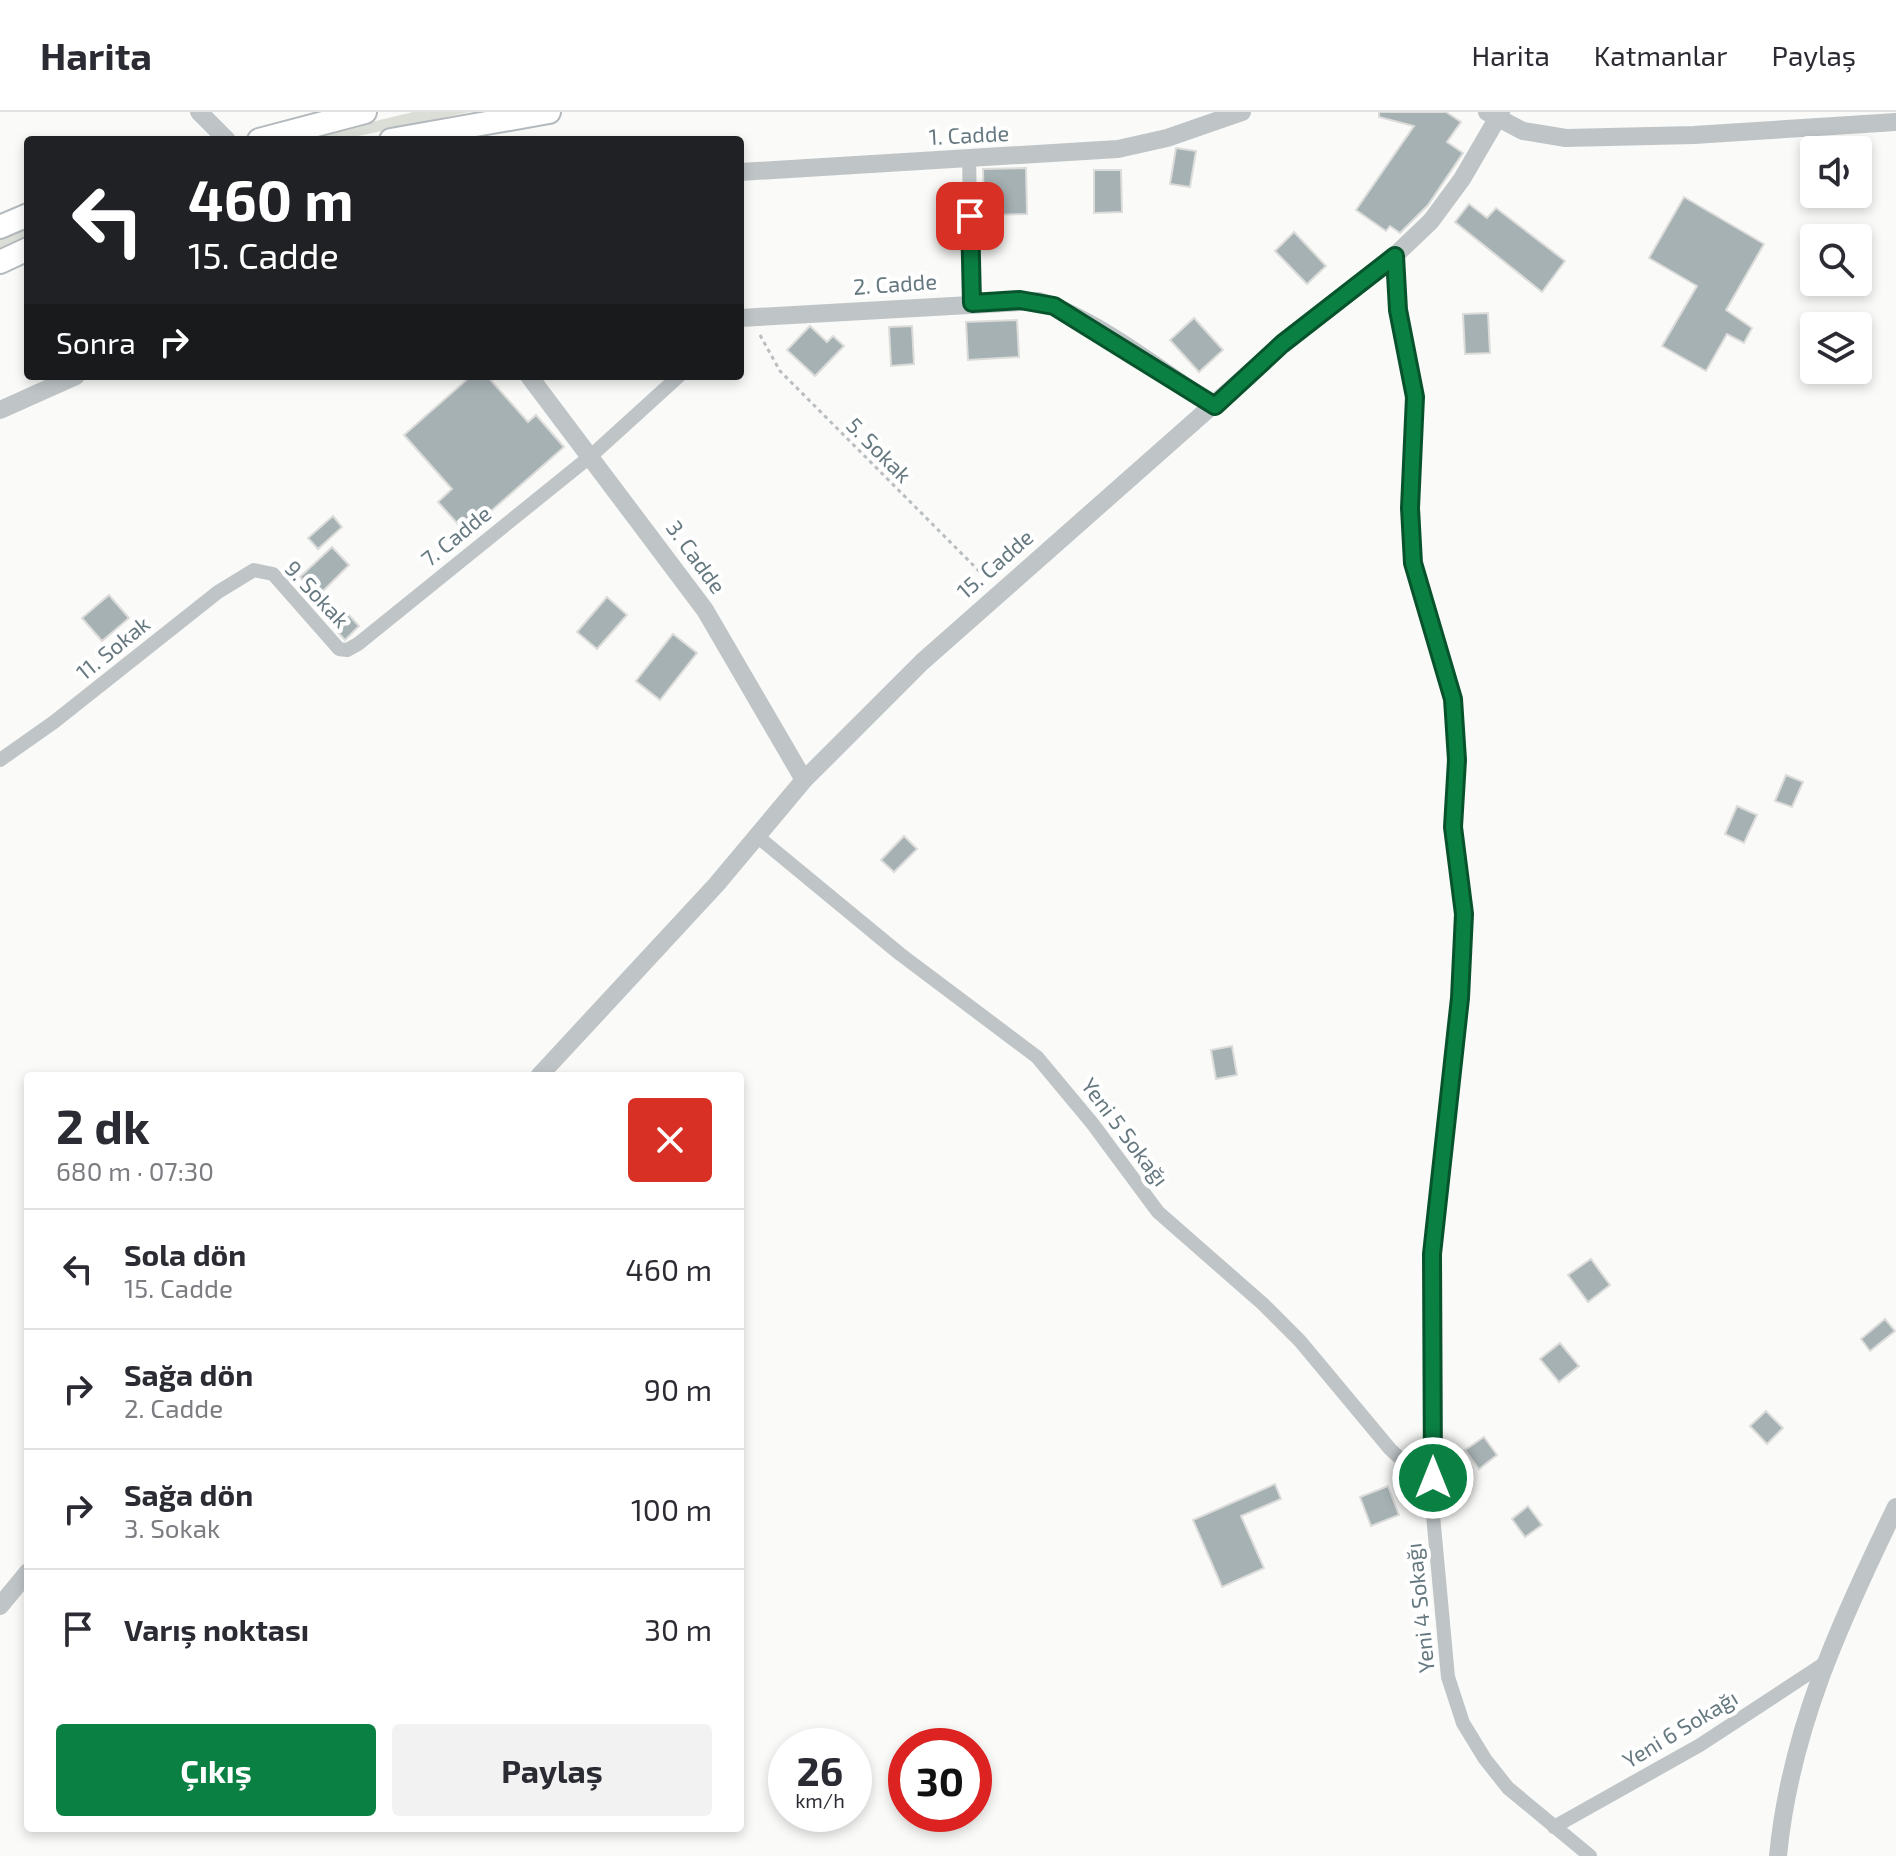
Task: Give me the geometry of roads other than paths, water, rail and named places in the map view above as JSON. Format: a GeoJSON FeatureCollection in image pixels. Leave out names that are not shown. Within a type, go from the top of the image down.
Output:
{"type":"FeatureCollection","features":[{"type":"Feature","properties":{"kind":"main road"},"geometry":{"type":"LineString","coordinates":[[274,136],[365,112]]}},
{"type":"Feature","properties":{"kind":"main road"},"geometry":{"type":"LineString","coordinates":[[414,136],[549,112]]}},
{"type":"Feature","properties":{"kind":"main road"},"geometry":{"type":"LineString","coordinates":[[0,227],[24,217]]}},
{"type":"Feature","properties":{"kind":"main road"},"geometry":{"type":"LineString","coordinates":[[0,262],[24,251]]}},
{"type":"Feature","properties":{"kind":"street"},"geometry":{"type":"LineString","coordinates":[[199,112],[223,136]]}},
{"type":"Feature","properties":{"kind":"street","name":"1. Cadde"},"geometry":{"type":"LineString","coordinates":[[744,172],[1131,147],[1242,112]]}},
{"type":"Feature","properties":{"kind":"street"},"geometry":{"type":"LineString","coordinates":[[1495,114],[1523,131],[1566,138],[1694,135],[1896,122]]}},
{"type":"Feature","properties":{"kind":"street","name":"15. Cadde"},"geometry":{"type":"LineString","coordinates":[[543,1072],[758,837],[804,780],[999,591],[1215,406],[1292,335],[1395,256],[1447,201],[1495,114]]}},
{"type":"Feature","properties":{"kind":"street"},"geometry":{"type":"LineString","coordinates":[[969,158],[972,303]]}},
{"type":"Feature","properties":{"kind":"street","name":"Yeni 4 Sokağı"},"geometry":{"type":"LineString","coordinates":[[1395,256],[1398,310],[1415,397],[1410,508],[1413,563],[1453,699],[1457,760],[1453,827],[1464,914],[1460,998],[1432,1254],[1436,1558],[1453,1700],[1485,1759],[1508,1788],[1590,1856]]}},
{"type":"Feature","properties":{"kind":"street","name":"2. Cadde"},"geometry":{"type":"LineString","coordinates":[[745,319],[1020,300],[1054,306],[1215,406]]}},
{"type":"Feature","properties":{"kind":"street"},"geometry":{"type":"LineString","coordinates":[[0,410],[67,380]]}},
{"type":"Feature","properties":{"kind":"street","name":"3. Cadde"},"geometry":{"type":"LineString","coordinates":[[532,380],[592,455],[705,610],[804,780]]}},
{"type":"Feature","properties":{"kind":"street","name":"7. Cadde"},"geometry":{"type":"LineString","coordinates":[[347,650],[592,455],[675,380]]}},
{"type":"Feature","properties":{"kind":"street","name":"9. Sokak"},"geometry":{"type":"LineString","coordinates":[[254,570],[273,574],[325,636],[339,649],[347,650]]}},
{"type":"Feature","properties":{"kind":"street","name":"11. Sokak"},"geometry":{"type":"LineString","coordinates":[[0,760],[54,722],[218,592],[254,570]]}},
{"type":"Feature","properties":{"kind":"street","name":"Yeni 5 Sokağı"},"geometry":{"type":"LineString","coordinates":[[758,837],[867,928],[1037,1057],[1092,1123],[1158,1212],[1263,1304],[1340,1385],[1390,1449],[1405,1463],[1433,1478]]}},
{"type":"Feature","properties":{"kind":"street"},"geometry":{"type":"LineString","coordinates":[[1778,1856],[1782,1813],[1795,1750],[1825,1663],[1896,1507]]}},
{"type":"Feature","properties":{"kind":"street"},"geometry":{"type":"LineString","coordinates":[[0,1606],[24,1577]]}},
{"type":"Feature","properties":{"kind":"street","name":"Yeni 6 Sokağı"},"geometry":{"type":"LineString","coordinates":[[1554,1827],[1700,1745],[1825,1663]]}}]}
